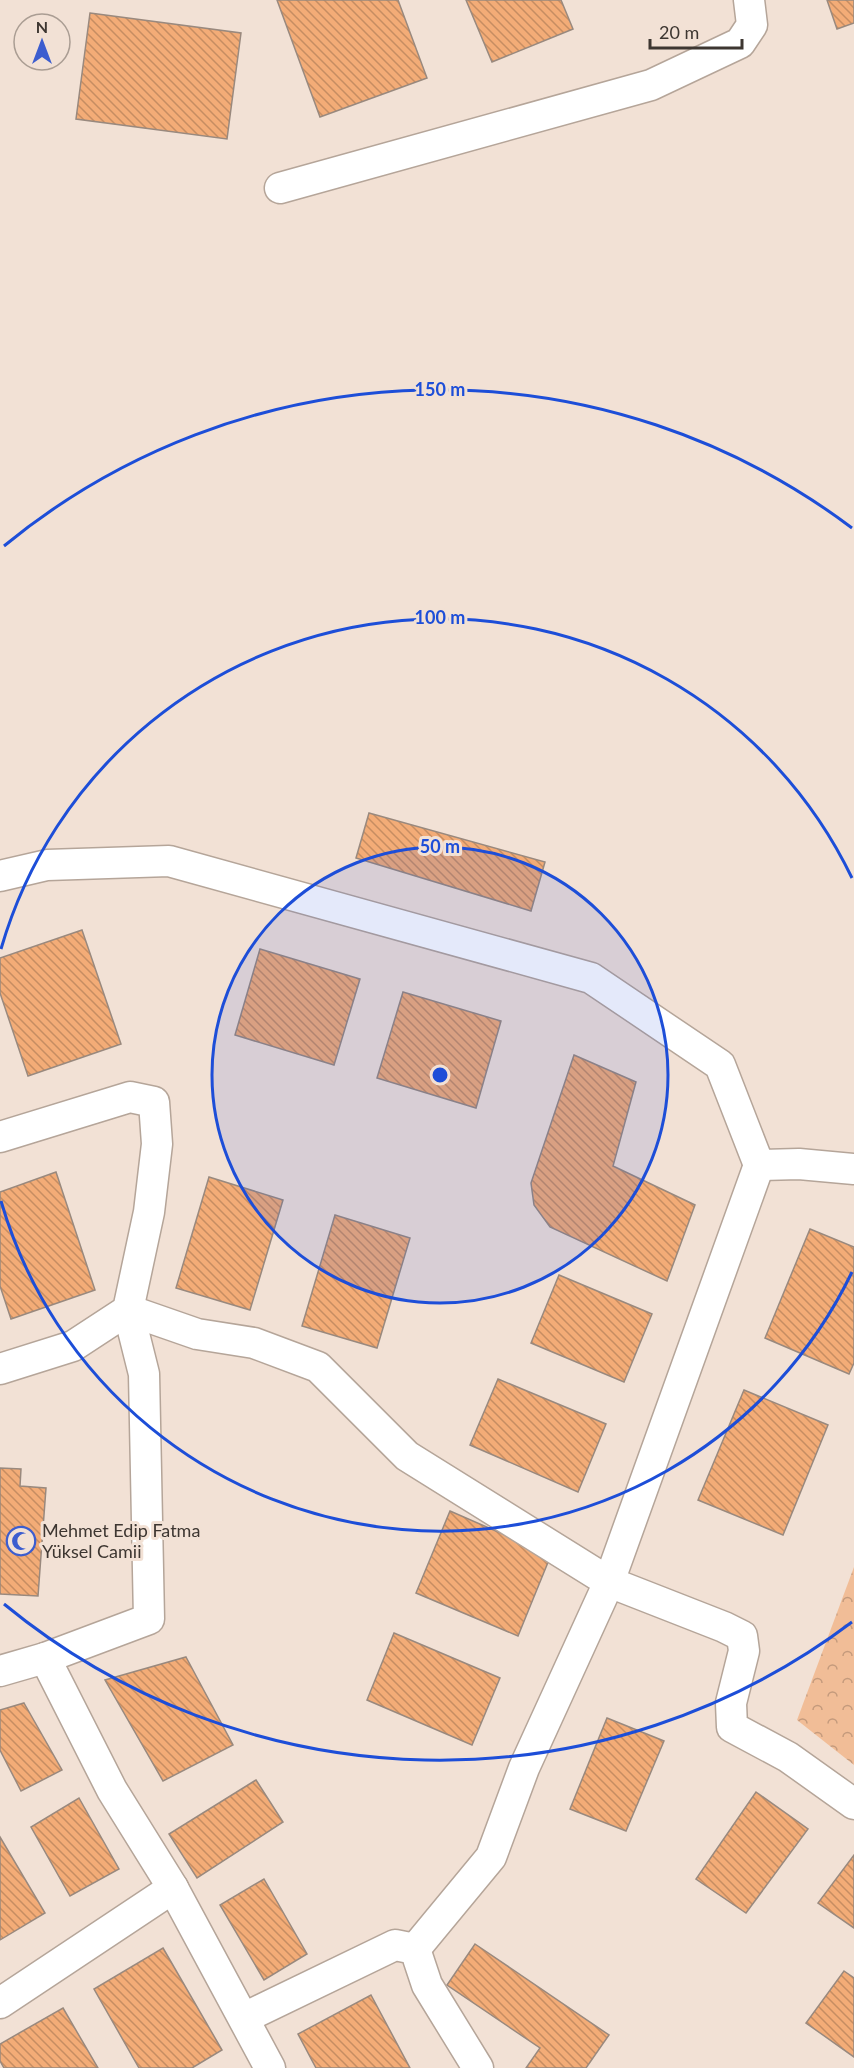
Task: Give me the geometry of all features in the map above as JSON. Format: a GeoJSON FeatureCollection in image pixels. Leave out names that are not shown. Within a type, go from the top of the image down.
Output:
{"type":"FeatureCollection","features":[{"type":"Feature","properties":{"kind":"street"},"geometry":{"type":"LineString","coordinates":[[280,188],[651,85],[740,43],[752,25],[749,0]]}},
{"type":"Feature","properties":{"kind":"street"},"geometry":{"type":"LineString","coordinates":[[0,876],[47,865],[169,861],[591,978],[720,1065],[759,1165],[609,1582],[524,1768],[491,1857],[415,1948]]}},
{"type":"Feature","properties":{"kind":"street"},"geometry":{"type":"LineString","coordinates":[[0,1137],[130,1097],[154,1102],[157,1144],[149,1212],[128,1310],[144,1374],[149,1619],[45,1658],[0,1671]]}},
{"type":"Feature","properties":{"kind":"street"},"geometry":{"type":"LineString","coordinates":[[759,1165],[799,1164],[854,1169]]}},
{"type":"Feature","properties":{"kind":"street"},"geometry":{"type":"LineString","coordinates":[[0,1369],[73,1347],[128,1310]]}},
{"type":"Feature","properties":{"kind":"street"},"geometry":{"type":"LineString","coordinates":[[128,1310],[197,1334],[254,1343],[318,1367],[407,1456],[609,1582],[742,1636],[744,1651],[731,1703],[732,1727],[788,1758],[854,1804]]}},
{"type":"Feature","properties":{"kind":"street"},"geometry":{"type":"LineString","coordinates":[[45,1658],[112,1790],[173,1888],[270,2068]]}},
{"type":"Feature","properties":{"kind":"street"},"geometry":{"type":"LineString","coordinates":[[0,2003],[173,1888]]}},
{"type":"Feature","properties":{"kind":"street"},"geometry":{"type":"LineString","coordinates":[[244,2018],[395,1945],[415,1948]]}},
{"type":"Feature","properties":{"kind":"street"},"geometry":{"type":"LineString","coordinates":[[415,1948],[427,1984],[478,2068]]}},
{"type":"Feature","properties":{"kind":"green space"},"geometry":{"type":"Polygon","coordinates":[[[854,1567],[854,1765],[797,1720],[854,1567]]]}},
{"type":"Feature","properties":{"kind":"building"},"geometry":{"type":"Polygon","coordinates":[[[277,0],[398,0],[427,78],[320,117],[277,0]]]}},
{"type":"Feature","properties":{"kind":"building"},"geometry":{"type":"Polygon","coordinates":[[[466,0],[561,0],[573,29],[492,62],[466,0]]]}},
{"type":"Feature","properties":{"kind":"building"},"geometry":{"type":"Polygon","coordinates":[[[827,0],[854,0],[854,23],[837,29],[827,0]]]}},
{"type":"Feature","properties":{"kind":"building"},"geometry":{"type":"Polygon","coordinates":[[[90,13],[241,33],[227,139],[76,119],[90,13]]]}},
{"type":"Feature","properties":{"kind":"building"},"geometry":{"type":"Polygon","coordinates":[[[369,813],[545,862],[531,911],[356,858],[369,813]]]}},
{"type":"Feature","properties":{"kind":"building"},"geometry":{"type":"Polygon","coordinates":[[[82,930],[121,1044],[28,1076],[0,993],[0,958],[82,930]]]}},
{"type":"Feature","properties":{"kind":"building"},"geometry":{"type":"Polygon","coordinates":[[[260,949],[360,979],[334,1065],[235,1035],[260,949]]]}},
{"type":"Feature","properties":{"kind":"building"},"geometry":{"type":"Polygon","coordinates":[[[403,992],[501,1021],[476,1108],[377,1078],[403,992]]]}},
{"type":"Feature","properties":{"kind":"building"},"geometry":{"type":"Polygon","coordinates":[[[574,1055],[636,1082],[613,1166],[695,1205],[667,1281],[550,1227],[534,1205],[531,1183],[574,1055]]]}},
{"type":"Feature","properties":{"kind":"building"},"geometry":{"type":"Polygon","coordinates":[[[56,1172],[95,1290],[11,1319],[0,1286],[0,1192],[56,1172]]]}},
{"type":"Feature","properties":{"kind":"building"},"geometry":{"type":"Polygon","coordinates":[[[209,1177],[283,1200],[250,1310],[176,1288],[209,1177]]]}},
{"type":"Feature","properties":{"kind":"building"},"geometry":{"type":"Polygon","coordinates":[[[335,1215],[410,1238],[377,1348],[302,1326],[335,1215]]]}},
{"type":"Feature","properties":{"kind":"building"},"geometry":{"type":"Polygon","coordinates":[[[810,1229],[854,1247],[854,1363],[849,1374],[765,1338],[810,1229]]]}},
{"type":"Feature","properties":{"kind":"building"},"geometry":{"type":"Polygon","coordinates":[[[559,1275],[652,1314],[624,1382],[531,1343],[559,1275]]]}},
{"type":"Feature","properties":{"kind":"building"},"geometry":{"type":"Polygon","coordinates":[[[498,1379],[606,1424],[578,1492],[470,1445],[498,1379]]]}},
{"type":"Feature","properties":{"kind":"building"},"geometry":{"type":"Polygon","coordinates":[[[744,1390],[828,1425],[783,1535],[698,1500],[744,1390]]]}},
{"type":"Feature","properties":{"kind":"building","name":"Mehmet Edip Fatma Yüksel Camii"},"geometry":{"type":"Polygon","coordinates":[[[0,1468],[21,1469],[20,1486],[46,1488],[38,1596],[0,1594],[0,1468]]]}},
{"type":"Feature","properties":{"kind":"building"},"geometry":{"type":"Polygon","coordinates":[[[450,1511],[551,1555],[518,1636],[416,1593],[450,1511]]]}},
{"type":"Feature","properties":{"kind":"building"},"geometry":{"type":"Polygon","coordinates":[[[394,1633],[500,1678],[472,1745],[367,1700],[394,1633]]]}},
{"type":"Feature","properties":{"kind":"building"},"geometry":{"type":"Polygon","coordinates":[[[186,1657],[233,1745],[163,1781],[105,1680],[186,1657]]]}},
{"type":"Feature","properties":{"kind":"building"},"geometry":{"type":"Polygon","coordinates":[[[24,1703],[62,1770],[21,1791],[0,1750],[0,1710],[24,1703]]]}},
{"type":"Feature","properties":{"kind":"building"},"geometry":{"type":"Polygon","coordinates":[[[607,1718],[664,1741],[626,1831],[570,1809],[607,1718]]]}},
{"type":"Feature","properties":{"kind":"building"},"geometry":{"type":"Polygon","coordinates":[[[256,1780],[283,1822],[197,1878],[169,1834],[256,1780]]]}},
{"type":"Feature","properties":{"kind":"building"},"geometry":{"type":"Polygon","coordinates":[[[756,1792],[808,1829],[746,1913],[696,1879],[756,1792]]]}},
{"type":"Feature","properties":{"kind":"building"},"geometry":{"type":"Polygon","coordinates":[[[79,1798],[119,1869],[70,1896],[31,1827],[79,1798]]]}},
{"type":"Feature","properties":{"kind":"building"},"geometry":{"type":"Polygon","coordinates":[[[0,1837],[45,1913],[0,1940],[0,1837]]]}},
{"type":"Feature","properties":{"kind":"building"},"geometry":{"type":"Polygon","coordinates":[[[854,1855],[854,1928],[818,1903],[854,1855]]]}},
{"type":"Feature","properties":{"kind":"building"},"geometry":{"type":"Polygon","coordinates":[[[264,1879],[307,1954],[264,1980],[220,1905],[264,1879]]]}},
{"type":"Feature","properties":{"kind":"building"},"geometry":{"type":"Polygon","coordinates":[[[475,1944],[609,2035],[586,2068],[526,2068],[540,2048],[447,1985],[475,1944]]]}},
{"type":"Feature","properties":{"kind":"building"},"geometry":{"type":"Polygon","coordinates":[[[163,1948],[222,2050],[192,2068],[139,2068],[94,1989],[163,1948]]]}},
{"type":"Feature","properties":{"kind":"building"},"geometry":{"type":"Polygon","coordinates":[[[844,1971],[854,1978],[854,2057],[806,2023],[844,1971]]]}},
{"type":"Feature","properties":{"kind":"building"},"geometry":{"type":"Polygon","coordinates":[[[371,1995],[410,2068],[316,2068],[298,2034],[371,1995]]]}},
{"type":"Feature","properties":{"kind":"building"},"geometry":{"type":"Polygon","coordinates":[[[63,2008],[98,2068],[4,2068],[0,2061],[0,2044],[63,2008]]]}},
{"type":"Feature","properties":{"kind":"place","name":"Mehmet Edip Fatma Yüksel Camii"},"geometry":{"type":"Point","coordinates":[21,1541]}}]}
